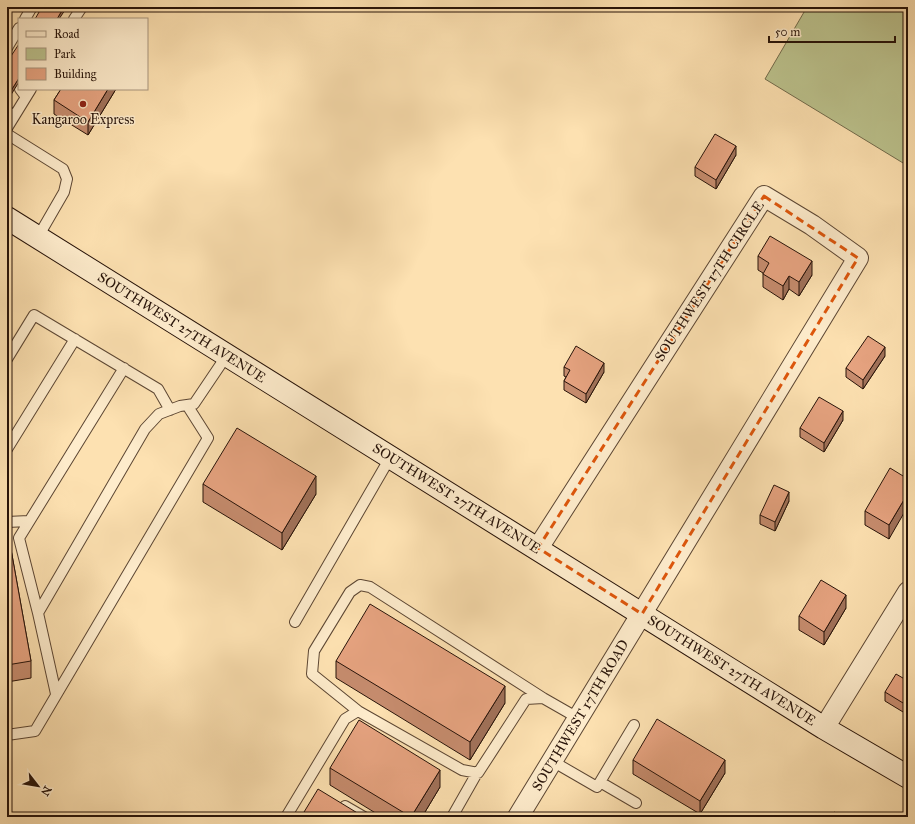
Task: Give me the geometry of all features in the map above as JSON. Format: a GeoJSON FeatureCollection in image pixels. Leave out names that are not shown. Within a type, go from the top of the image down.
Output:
{"type":"FeatureCollection","features":[{"type":"Feature","properties":{"kind":"main road","name":"SOUTHWEST 27TH AVENUE"},"geometry":{"type":"LineString","coordinates":[[7,218],[391,456],[824,728],[908,777]]}},
{"type":"Feature","properties":{"kind":"street","name":"SOUTHWEST 17TH CIRCLE"},"geometry":{"type":"LineString","coordinates":[[538,548],[764,196],[812,225],[858,258],[642,614]]}},
{"type":"Feature","properties":{"kind":"street"},"geometry":{"type":"LineString","coordinates":[[824,728],[908,592]]}},
{"type":"Feature","properties":{"kind":"street","name":"SOUTHWEST 17TH ROAD"},"geometry":{"type":"LineString","coordinates":[[518,817],[642,614]]}},
{"type":"Feature","properties":{"kind":"lane"},"geometry":{"type":"LineString","coordinates":[[75,18],[82,7]]}},
{"type":"Feature","properties":{"kind":"lane"},"geometry":{"type":"LineString","coordinates":[[10,50],[18,30]]}},
{"type":"Feature","properties":{"kind":"lane"},"geometry":{"type":"LineString","coordinates":[[7,128],[13,118],[23,90]]}},
{"type":"Feature","properties":{"kind":"lane"},"geometry":{"type":"LineString","coordinates":[[7,110],[13,118]]}},
{"type":"Feature","properties":{"kind":"lane"},"geometry":{"type":"LineString","coordinates":[[7,134],[63,169],[67,179],[64,192],[38,238]]}},
{"type":"Feature","properties":{"kind":"lane"},"geometry":{"type":"LineString","coordinates":[[7,359],[34,315],[158,389],[170,410]]}},
{"type":"Feature","properties":{"kind":"lane"},"geometry":{"type":"LineString","coordinates":[[7,449],[75,339]]}},
{"type":"Feature","properties":{"kind":"lane"},"geometry":{"type":"LineString","coordinates":[[38,613],[146,428],[159,414],[194,404],[227,355]]}},
{"type":"Feature","properties":{"kind":"lane"},"geometry":{"type":"LineString","coordinates":[[56,694],[19,538],[124,368]]}},
{"type":"Feature","properties":{"kind":"lane"},"geometry":{"type":"LineString","coordinates":[[7,735],[35,730],[208,438],[187,405]]}},
{"type":"Feature","properties":{"kind":"lane"},"geometry":{"type":"LineString","coordinates":[[295,622],[391,456]]}},
{"type":"Feature","properties":{"kind":"lane"},"geometry":{"type":"LineString","coordinates":[[7,522],[29,521]]}},
{"type":"Feature","properties":{"kind":"lane"},"geometry":{"type":"LineString","coordinates":[[477,773],[462,770],[358,710],[312,674],[314,651],[350,592],[360,585],[370,587],[543,698],[578,718]]}},
{"type":"Feature","properties":{"kind":"lane"},"geometry":{"type":"LineString","coordinates":[[452,817],[477,773],[526,699],[543,698]]}},
{"type":"Feature","properties":{"kind":"lane"},"geometry":{"type":"LineString","coordinates":[[286,817],[309,786],[345,719],[358,710]]}},
{"type":"Feature","properties":{"kind":"lane"},"geometry":{"type":"LineString","coordinates":[[552,761],[597,788],[634,725]]}},
{"type":"Feature","properties":{"kind":"lane"},"geometry":{"type":"LineString","coordinates":[[600,782],[636,803]]}},
{"type":"Feature","properties":{"kind":"lane"},"geometry":{"type":"LineString","coordinates":[[338,802],[364,817]]}},
{"type":"Feature","properties":{"kind":"highlighted area"},"geometry":{"type":"Polygon","coordinates":[[[764,196],[858,258],[642,614],[538,548],[764,196]]]}},
{"type":"Feature","properties":{"kind":"green space"},"geometry":{"type":"Polygon","coordinates":[[[807,7],[908,7],[908,166],[765,79],[807,7]]]}},
{"type":"Feature","properties":{"kind":"building"},"geometry":{"type":"Polygon","coordinates":[[[42,7],[64,7],[58,18],[36,18],[42,7]]]}},
{"type":"Feature","properties":{"kind":"building","name":"Kangaroo Express"},"geometry":{"type":"Polygon","coordinates":[[[18,46],[18,80],[7,97],[7,62],[18,46]]]}},
{"type":"Feature","properties":{"kind":"building"},"geometry":{"type":"Polygon","coordinates":[[[60,90],[107,90],[88,122],[54,100],[60,90]]]}},
{"type":"Feature","properties":{"kind":"building"},"geometry":{"type":"Polygon","coordinates":[[[715,134],[736,146],[716,180],[695,167],[715,134]]]}},
{"type":"Feature","properties":{"kind":"building"},"geometry":{"type":"Polygon","coordinates":[[[770,236],[812,261],[799,282],[789,276],[783,286],[763,274],[769,263],[758,256],[770,236]]]}},
{"type":"Feature","properties":{"kind":"building"},"geometry":{"type":"Polygon","coordinates":[[[868,336],[885,347],[863,380],[846,368],[868,336]]]}},
{"type":"Feature","properties":{"kind":"building"},"geometry":{"type":"Polygon","coordinates":[[[576,346],[604,363],[586,394],[564,381],[570,370],[564,367],[576,346]]]}},
{"type":"Feature","properties":{"kind":"building"},"geometry":{"type":"Polygon","coordinates":[[[819,397],[843,411],[824,443],[800,428],[819,397]]]}},
{"type":"Feature","properties":{"kind":"building"},"geometry":{"type":"Polygon","coordinates":[[[237,428],[316,476],[282,533],[203,484],[237,428]]]}},
{"type":"Feature","properties":{"kind":"building"},"geometry":{"type":"Polygon","coordinates":[[[890,468],[908,479],[908,493],[889,525],[865,511],[890,468]]]}},
{"type":"Feature","properties":{"kind":"building"},"geometry":{"type":"Polygon","coordinates":[[[774,485],[789,492],[775,522],[760,515],[774,485]]]}},
{"type":"Feature","properties":{"kind":"building"},"geometry":{"type":"Polygon","coordinates":[[[7,527],[31,661],[7,665],[7,527]]]}},
{"type":"Feature","properties":{"kind":"building"},"geometry":{"type":"Polygon","coordinates":[[[821,580],[846,595],[824,632],[799,616],[821,580]]]}},
{"type":"Feature","properties":{"kind":"building"},"geometry":{"type":"Polygon","coordinates":[[[370,604],[505,686],[470,742],[336,661],[370,604]]]}},
{"type":"Feature","properties":{"kind":"building"},"geometry":{"type":"Polygon","coordinates":[[[896,674],[908,681],[908,706],[885,692],[896,674]]]}},
{"type":"Feature","properties":{"kind":"building"},"geometry":{"type":"Polygon","coordinates":[[[657,719],[725,760],[700,801],[633,760],[657,719]]]}},
{"type":"Feature","properties":{"kind":"building"},"geometry":{"type":"Polygon","coordinates":[[[359,720],[440,770],[411,817],[330,768],[359,720]]]}},
{"type":"Feature","properties":{"kind":"building"},"geometry":{"type":"Polygon","coordinates":[[[318,789],[364,817],[301,817],[318,789]]]}},
{"type":"Feature","properties":{"kind":"building"},"geometry":{"type":"Polygon","coordinates":[[[834,812],[843,817],[831,817],[834,812]]]}},
{"type":"Feature","properties":{"kind":"place","name":"Kangaroo Express"},"geometry":{"type":"Point","coordinates":[83,104]}}]}
